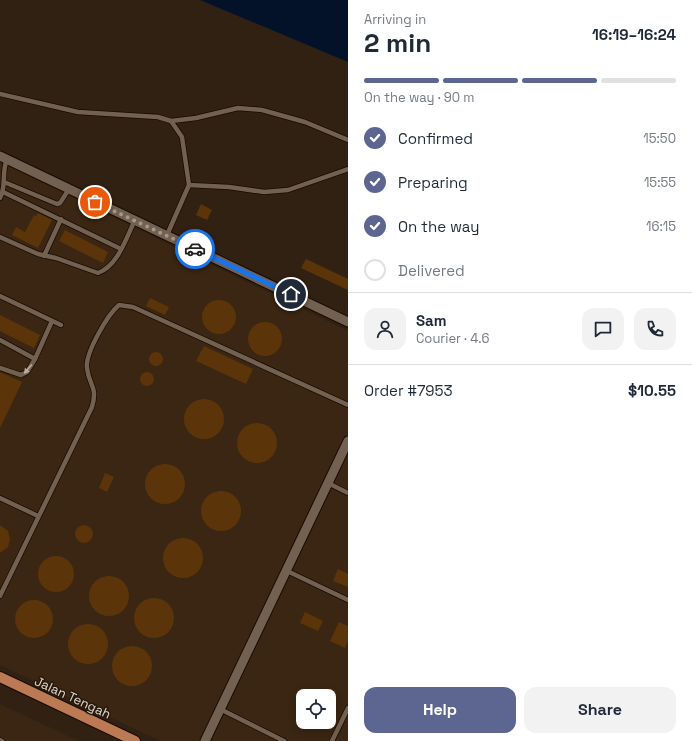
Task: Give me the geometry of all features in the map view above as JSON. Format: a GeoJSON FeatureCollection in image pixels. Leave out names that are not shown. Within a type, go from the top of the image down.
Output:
{"type":"FeatureCollection","features":[{"type":"Feature","properties":{"kind":"main road","name":"Jalan Tengah"},"geometry":{"type":"LineString","coordinates":[[0,677],[135,741]]}},
{"type":"Feature","properties":{"kind":"street"},"geometry":{"type":"LineString","coordinates":[[3,158],[348,322]]}},
{"type":"Feature","properties":{"kind":"street"},"geometry":{"type":"LineString","coordinates":[[204,741],[348,441]]}},
{"type":"Feature","properties":{"kind":"lane"},"geometry":{"type":"LineString","coordinates":[[0,94],[78,112],[158,117],[171,121],[196,118],[238,108],[262,110],[305,122],[348,140]]}},
{"type":"Feature","properties":{"kind":"lane"},"geometry":{"type":"LineString","coordinates":[[166,236],[189,185],[182,137],[171,121]]}},
{"type":"Feature","properties":{"kind":"lane"},"geometry":{"type":"LineString","coordinates":[[0,198],[3,192],[4,182],[2,170],[3,158]]}},
{"type":"Feature","properties":{"kind":"lane"},"geometry":{"type":"LineString","coordinates":[[189,185],[229,187],[264,192],[288,190],[348,169]]}},
{"type":"Feature","properties":{"kind":"lane"},"geometry":{"type":"LineString","coordinates":[[4,182],[57,204],[60,203],[69,189]]}},
{"type":"Feature","properties":{"kind":"lane"},"geometry":{"type":"LineString","coordinates":[[3,192],[121,248]]}},
{"type":"Feature","properties":{"kind":"lane"},"geometry":{"type":"LineString","coordinates":[[44,256],[61,219]]}},
{"type":"Feature","properties":{"kind":"lane"},"geometry":{"type":"LineString","coordinates":[[0,237],[44,256],[64,260],[98,273],[109,266],[121,248],[135,220]]}},
{"type":"Feature","properties":{"kind":"lane"},"geometry":{"type":"LineString","coordinates":[[0,296],[61,325]]}},
{"type":"Feature","properties":{"kind":"lane"},"geometry":{"type":"LineString","coordinates":[[0,596],[92,407],[95,396],[87,369],[87,361],[105,322],[112,310],[119,305],[133,307],[348,405]]}},
{"type":"Feature","properties":{"kind":"lane"},"geometry":{"type":"LineString","coordinates":[[0,368],[21,375],[27,372],[35,359],[52,321]]}},
{"type":"Feature","properties":{"kind":"lane"},"geometry":{"type":"LineString","coordinates":[[0,340],[35,359]]}},
{"type":"Feature","properties":{"kind":"lane"},"geometry":{"type":"LineString","coordinates":[[328,483],[348,492]]}},
{"type":"Feature","properties":{"kind":"lane"},"geometry":{"type":"LineString","coordinates":[[0,498],[38,516]]}},
{"type":"Feature","properties":{"kind":"lane"},"geometry":{"type":"LineString","coordinates":[[285,570],[348,600]]}},
{"type":"Feature","properties":{"kind":"lane"},"geometry":{"type":"LineString","coordinates":[[332,741],[348,708]]}},
{"type":"Feature","properties":{"kind":"lane"},"geometry":{"type":"LineString","coordinates":[[220,709],[284,741]]}},
{"type":"Feature","properties":{"kind":"shaded area"},"geometry":{"type":"Polygon","coordinates":[[[0,162],[348,331],[348,741],[160,741],[0,665],[0,162]]]}},
{"type":"Feature","properties":{"kind":"shaded area"},"geometry":{"type":"Polygon","coordinates":[[[0,704],[79,741],[0,741],[0,704]]]}},
{"type":"Feature","properties":{"kind":"water"},"geometry":{"type":"Polygon","coordinates":[[[200,0],[348,0],[348,62],[200,0]]]}},
{"type":"Feature","properties":{"kind":"building"},"geometry":{"type":"Polygon","coordinates":[[[201,204],[212,210],[207,220],[196,215],[201,204]]]}},
{"type":"Feature","properties":{"kind":"building"},"geometry":{"type":"Polygon","coordinates":[[[38,213],[52,220],[38,248],[12,235],[16,227],[25,232],[34,215],[36,216],[38,213]]]}},
{"type":"Feature","properties":{"kind":"building"},"geometry":{"type":"Polygon","coordinates":[[[65,230],[108,252],[103,263],[59,241],[65,230]]]}},
{"type":"Feature","properties":{"kind":"building"},"geometry":{"type":"Polygon","coordinates":[[[306,259],[348,279],[348,290],[301,268],[306,259]]]}},
{"type":"Feature","properties":{"kind":"building"},"geometry":{"type":"Polygon","coordinates":[[[150,298],[169,307],[165,315],[146,306],[150,298]]]}},
{"type":"Feature","properties":{"kind":"building"},"geometry":{"type":"Polygon","coordinates":[[[216,300],[222,300],[226,301],[233,307],[236,317],[235,324],[229,331],[222,334],[216,334],[212,333],[205,327],[202,320],[202,314],[203,310],[209,303],[216,300]]]}},
{"type":"Feature","properties":{"kind":"building"},"geometry":{"type":"Polygon","coordinates":[[[0,315],[40,335],[34,348],[0,331],[0,315]]]}},
{"type":"Feature","properties":{"kind":"building"},"geometry":{"type":"Polygon","coordinates":[[[262,322],[268,322],[272,323],[279,329],[282,339],[281,346],[275,353],[268,356],[262,356],[258,355],[251,349],[248,342],[248,336],[249,332],[255,325],[262,322]]]}},
{"type":"Feature","properties":{"kind":"building"},"geometry":{"type":"Polygon","coordinates":[[[204,346],[253,369],[246,384],[196,361],[204,346]]]}},
{"type":"Feature","properties":{"kind":"building"},"geometry":{"type":"Polygon","coordinates":[[[153,352],[159,352],[163,356],[163,362],[159,366],[153,366],[149,362],[149,356],[153,352]]]}},
{"type":"Feature","properties":{"kind":"building"},"geometry":{"type":"Polygon","coordinates":[[[0,372],[22,382],[0,428],[0,372]]]}},
{"type":"Feature","properties":{"kind":"building"},"geometry":{"type":"Polygon","coordinates":[[[144,372],[150,372],[154,376],[154,382],[150,386],[144,386],[140,382],[140,376],[144,372]]]}},
{"type":"Feature","properties":{"kind":"building"},"geometry":{"type":"Polygon","coordinates":[[[200,399],[208,399],[215,402],[221,408],[224,419],[221,430],[215,436],[208,439],[200,439],[193,436],[187,430],[184,423],[184,415],[187,408],[193,402],[200,399]]]}},
{"type":"Feature","properties":{"kind":"building"},"geometry":{"type":"Polygon","coordinates":[[[253,423],[261,423],[268,426],[274,432],[277,443],[274,454],[268,460],[261,463],[253,463],[246,460],[240,454],[237,447],[237,439],[240,432],[246,426],[253,423]]]}},
{"type":"Feature","properties":{"kind":"building"},"geometry":{"type":"Polygon","coordinates":[[[161,464],[169,464],[176,467],[182,473],[185,484],[182,495],[176,501],[169,504],[161,504],[154,501],[148,495],[145,488],[145,480],[148,473],[154,467],[161,464]]]}},
{"type":"Feature","properties":{"kind":"building"},"geometry":{"type":"Polygon","coordinates":[[[105,473],[114,477],[107,492],[99,488],[105,473]]]}},
{"type":"Feature","properties":{"kind":"building"},"geometry":{"type":"Polygon","coordinates":[[[217,491],[225,491],[232,494],[238,500],[241,511],[238,522],[232,528],[225,531],[217,531],[210,528],[204,522],[201,515],[201,507],[204,500],[210,494],[217,491]]]}},
{"type":"Feature","properties":{"kind":"building"},"geometry":{"type":"Polygon","coordinates":[[[0,525],[8,531],[10,539],[8,547],[0,553],[0,525]]]}},
{"type":"Feature","properties":{"kind":"building"},"geometry":{"type":"Polygon","coordinates":[[[84,525],[90,528],[93,534],[90,540],[84,543],[78,540],[75,534],[78,528],[84,525]]]}},
{"type":"Feature","properties":{"kind":"building"},"geometry":{"type":"Polygon","coordinates":[[[179,538],[187,538],[194,541],[200,547],[203,558],[200,569],[194,575],[187,578],[179,578],[172,575],[166,569],[163,562],[163,554],[166,547],[172,541],[179,538]]]}},
{"type":"Feature","properties":{"kind":"building"},"geometry":{"type":"Polygon","coordinates":[[[59,556],[69,561],[73,567],[73,581],[69,587],[63,591],[53,592],[43,587],[39,581],[38,571],[43,561],[49,557],[59,556]]]}},
{"type":"Feature","properties":{"kind":"building"},"geometry":{"type":"Polygon","coordinates":[[[338,569],[348,574],[348,587],[333,581],[338,569]]]}},
{"type":"Feature","properties":{"kind":"building"},"geometry":{"type":"Polygon","coordinates":[[[105,576],[113,576],[120,579],[126,585],[129,596],[126,607],[120,613],[113,616],[105,616],[98,613],[92,607],[89,600],[89,592],[92,585],[98,579],[105,576]]]}},
{"type":"Feature","properties":{"kind":"building"},"geometry":{"type":"Polygon","coordinates":[[[150,598],[158,598],[165,601],[171,607],[174,618],[171,629],[165,635],[158,638],[150,638],[143,635],[137,629],[134,622],[134,614],[137,607],[143,601],[150,598]]]}},
{"type":"Feature","properties":{"kind":"building"},"geometry":{"type":"Polygon","coordinates":[[[34,600],[47,606],[53,619],[47,632],[34,638],[21,632],[15,619],[21,606],[34,600]]]}},
{"type":"Feature","properties":{"kind":"building"},"geometry":{"type":"Polygon","coordinates":[[[305,612],[323,621],[318,631],[300,623],[305,612]]]}},
{"type":"Feature","properties":{"kind":"building"},"geometry":{"type":"Polygon","coordinates":[[[339,622],[348,626],[348,641],[345,648],[330,641],[339,622]]]}},
{"type":"Feature","properties":{"kind":"building"},"geometry":{"type":"Polygon","coordinates":[[[84,624],[92,624],[99,627],[105,633],[108,644],[105,655],[99,661],[92,664],[84,664],[77,661],[71,655],[68,648],[68,640],[71,633],[77,627],[84,624]]]}},
{"type":"Feature","properties":{"kind":"building"},"geometry":{"type":"Polygon","coordinates":[[[128,646],[136,646],[143,649],[149,655],[152,666],[149,677],[143,683],[136,686],[128,686],[121,683],[115,677],[112,670],[112,662],[115,655],[121,649],[128,646]]]}},
{"type":"Feature","properties":{"kind":"way so far"},"geometry":{"type":"LineString","coordinates":[[95,202],[195,249]]}},
{"type":"Feature","properties":{"kind":"route"},"geometry":{"type":"LineString","coordinates":[[195,249],[291,294]]}}]}
